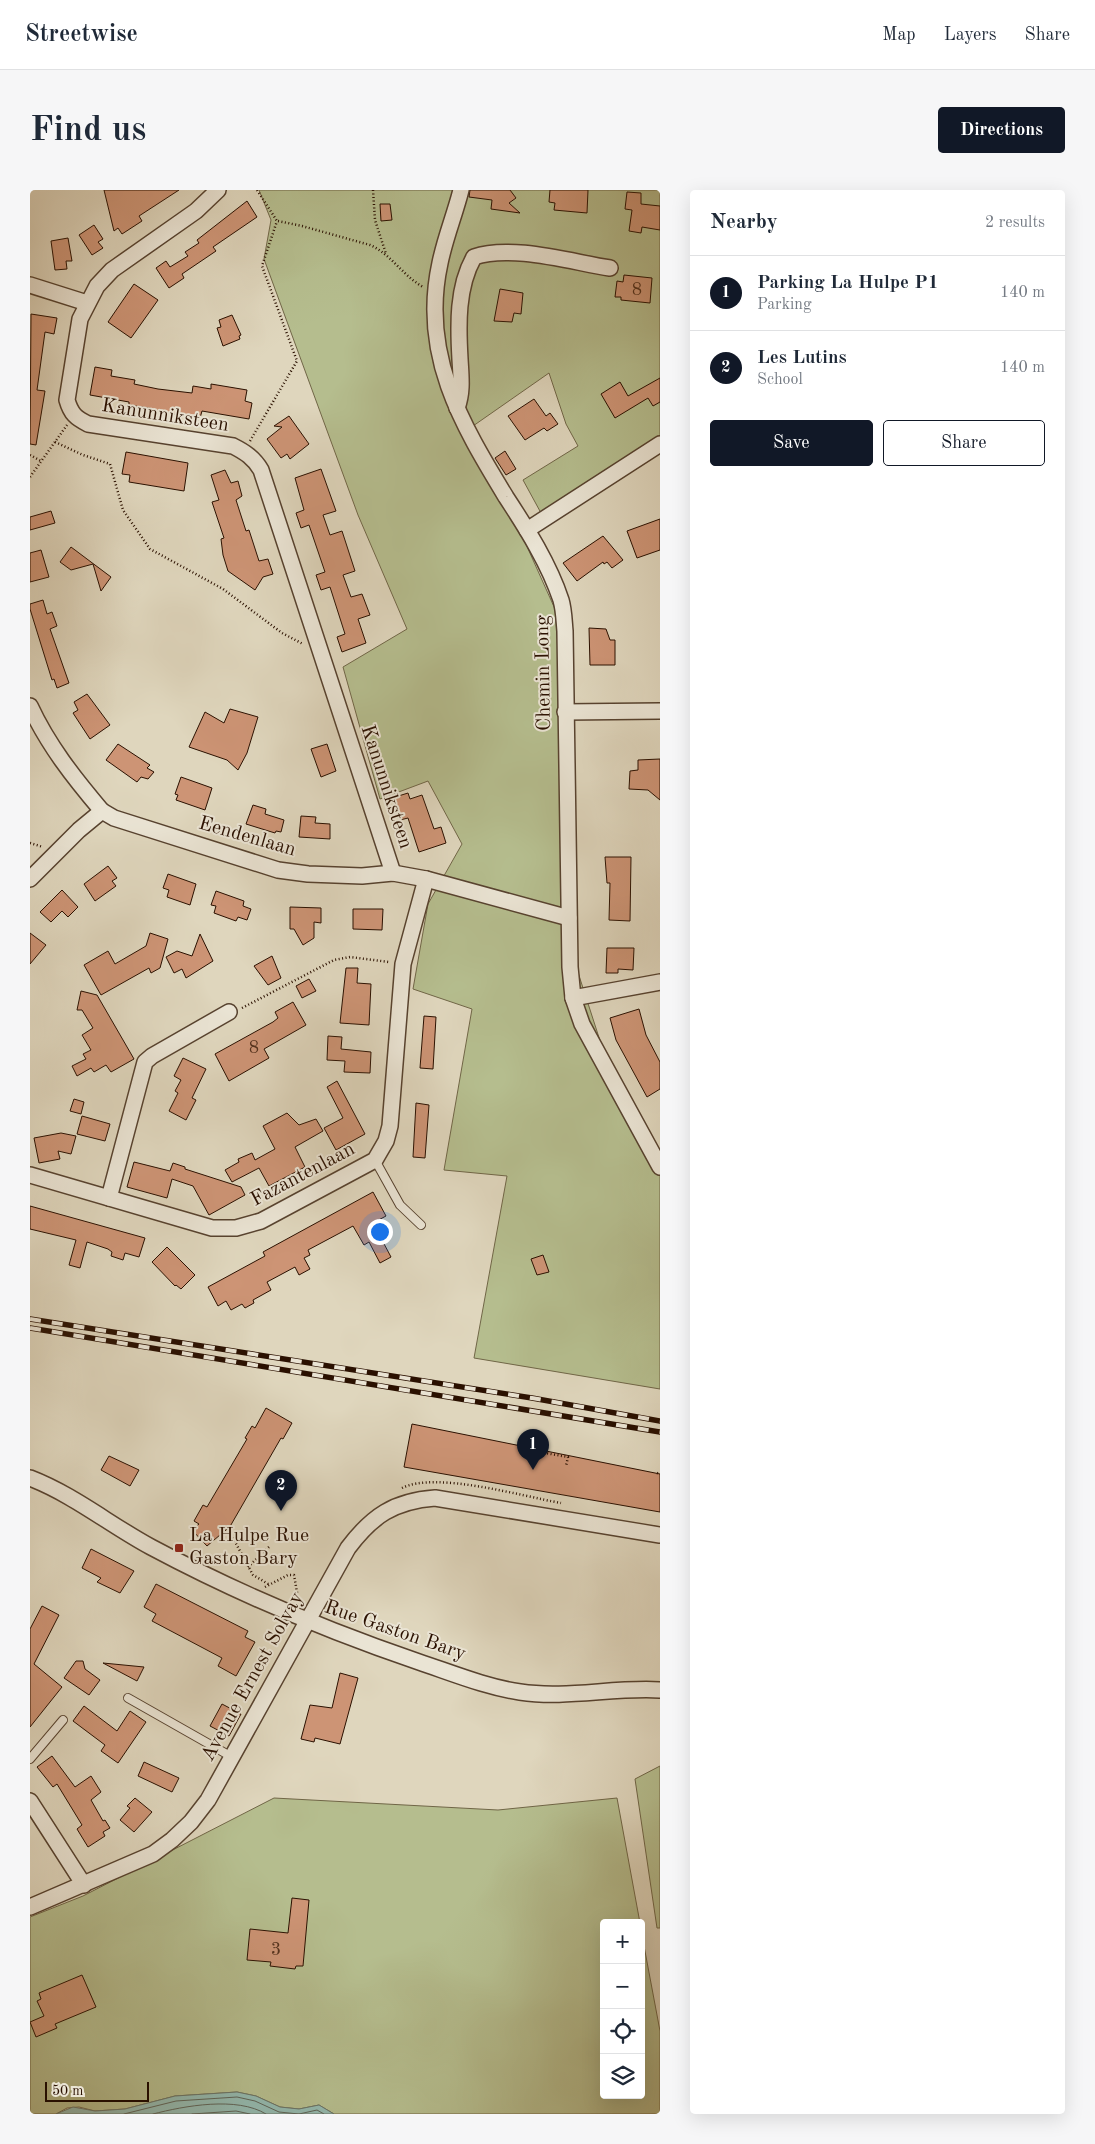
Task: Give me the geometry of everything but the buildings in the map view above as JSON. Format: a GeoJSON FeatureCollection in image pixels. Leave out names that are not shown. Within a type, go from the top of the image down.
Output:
{"type":"FeatureCollection","features":[{"type":"Feature","properties":{"kind":"street","name":"Kanunniksteen"},"geometry":{"type":"LineString","coordinates":[[218,190],[196,211],[112,270],[97,286],[80,319],[67,400],[74,416],[88,424],[232,446],[244,451],[256,461],[322,654],[392,873]]}},
{"type":"Feature","properties":{"kind":"street","name":"Chemin Long"},"geometry":{"type":"LineString","coordinates":[[461,190],[440,263],[435,313],[439,356],[448,391],[463,424],[527,530],[551,574],[562,602],[565,630],[569,918],[573,998],[582,1024],[660,1167]]}},
{"type":"Feature","properties":{"kind":"street"},"geometry":{"type":"LineString","coordinates":[[457,408],[462,393],[458,315],[469,265],[474,257],[492,251],[513,252],[610,268]]}},
{"type":"Feature","properties":{"kind":"street"},"geometry":{"type":"LineString","coordinates":[[30,285],[87,303]]}},
{"type":"Feature","properties":{"kind":"street"},"geometry":{"type":"LineString","coordinates":[[527,530],[660,444]]}},
{"type":"Feature","properties":{"kind":"street"},"geometry":{"type":"LineString","coordinates":[[30,706],[48,741],[74,778],[102,811],[79,830],[30,879]]}},
{"type":"Feature","properties":{"kind":"street"},"geometry":{"type":"LineString","coordinates":[[565,712],[660,710]]}},
{"type":"Feature","properties":{"kind":"street","name":"Eendenlaan"},"geometry":{"type":"LineString","coordinates":[[102,811],[114,818],[278,870],[308,874],[362,876],[392,873],[426,879],[569,918]]}},
{"type":"Feature","properties":{"kind":"street","name":"Fazantenlaan"},"geometry":{"type":"LineString","coordinates":[[30,1175],[212,1228],[236,1228],[261,1221],[375,1160],[386,1141],[390,1126],[403,964],[426,879]]}},
{"type":"Feature","properties":{"kind":"street"},"geometry":{"type":"LineString","coordinates":[[573,998],[660,982]]}},
{"type":"Feature","properties":{"kind":"street"},"geometry":{"type":"LineString","coordinates":[[109,1198],[145,1062],[152,1056],[229,1012]]}},
{"type":"Feature","properties":{"kind":"street","name":"Rue Gaston Bary"},"geometry":{"type":"LineString","coordinates":[[30,1478],[75,1500],[151,1547],[307,1622],[480,1682],[520,1692],[545,1694],[631,1688],[660,1690]]}},
{"type":"Feature","properties":{"kind":"street","name":"Avenue Ernest Solvay"},"geometry":{"type":"LineString","coordinates":[[30,1907],[153,1854],[172,1840],[191,1822],[208,1800],[338,1566],[362,1530],[377,1516],[398,1505],[435,1498],[660,1535]]}},
{"type":"Feature","properties":{"kind":"street"},"geometry":{"type":"LineString","coordinates":[[30,1801],[84,1885]]}},
{"type":"Feature","properties":{"kind":"lane"},"geometry":{"type":"LineString","coordinates":[[375,1160],[400,1204],[421,1225]]}},
{"type":"Feature","properties":{"kind":"lane"},"geometry":{"type":"LineString","coordinates":[[128,1698],[232,1757]]}},
{"type":"Feature","properties":{"kind":"lane"},"geometry":{"type":"LineString","coordinates":[[30,1759],[63,1720]]}},
{"type":"Feature","properties":{"kind":"path"},"geometry":{"type":"LineString","coordinates":[[257,190],[277,221],[302,226],[380,249],[413,282],[436,294]]}},
{"type":"Feature","properties":{"kind":"path"},"geometry":{"type":"LineString","coordinates":[[373,190],[375,220],[383,247],[389,258]]}},
{"type":"Feature","properties":{"kind":"path"},"geometry":{"type":"LineString","coordinates":[[244,451],[297,361],[262,266],[277,221]]}},
{"type":"Feature","properties":{"kind":"path"},"geometry":{"type":"LineString","coordinates":[[30,477],[74,416]]}},
{"type":"Feature","properties":{"kind":"path"},"geometry":{"type":"LineString","coordinates":[[55,442],[83,455],[110,464],[124,510],[150,549],[223,589],[282,633],[322,654]]}},
{"type":"Feature","properties":{"kind":"path"},"geometry":{"type":"LineString","coordinates":[[30,455],[41,461]]}},
{"type":"Feature","properties":{"kind":"path"},"geometry":{"type":"LineString","coordinates":[[229,1012],[246,1007],[334,960],[350,957],[388,962]]}},
{"type":"Feature","properties":{"kind":"path"},"geometry":{"type":"LineString","coordinates":[[523,1449],[568,1457],[566,1466]]}},
{"type":"Feature","properties":{"kind":"path"},"geometry":{"type":"LineString","coordinates":[[394,1493],[412,1484],[443,1482],[564,1503]]}},
{"type":"Feature","properties":{"kind":"path"},"geometry":{"type":"LineString","coordinates":[[225,1530],[234,1540],[253,1575],[270,1585]]}},
{"type":"Feature","properties":{"kind":"path"},"geometry":{"type":"LineString","coordinates":[[248,1567],[269,1547]]}},
{"type":"Feature","properties":{"kind":"path"},"geometry":{"type":"LineString","coordinates":[[250,1596],[288,1575],[294,1575],[298,1598],[305,1606],[309,1599]]}},
{"type":"Feature","properties":{"kind":"green space"},"geometry":{"type":"Polygon","coordinates":[[[259,190],[660,190],[660,439],[541,513],[523,480],[578,446],[566,424],[549,373],[473,426],[555,609],[559,659],[563,926],[604,1053],[660,1152],[660,1389],[474,1358],[507,1176],[444,1170],[472,1009],[413,989],[428,904],[462,844],[428,781],[380,799],[343,667],[407,629],[358,515],[264,259],[271,220],[259,190]]]}},
{"type":"Feature","properties":{"kind":"green space"},"geometry":{"type":"Polygon","coordinates":[[[660,1766],[660,1928],[657,1928],[635,1779],[660,1766]]]}},
{"type":"Feature","properties":{"kind":"green space"},"geometry":{"type":"Polygon","coordinates":[[[274,1798],[498,1810],[617,1798],[639,1919],[600,1919],[600,2099],[645,2099],[645,1951],[660,2031],[660,2114],[334,2114],[319,2105],[299,2109],[280,2107],[256,2096],[237,2092],[175,2096],[125,2109],[95,2111],[79,2107],[67,2108],[56,2114],[30,2114],[30,1917],[83,1896],[274,1798]]]}},
{"type":"Feature","properties":{"kind":"water"},"geometry":{"type":"Polygon","coordinates":[[[237,2092],[256,2096],[280,2107],[299,2109],[319,2105],[334,2114],[56,2114],[73,2107],[95,2111],[125,2109],[175,2096],[237,2092]]]}},
{"type":"Feature","properties":{"kind":"railway"},"geometry":{"type":"LineString","coordinates":[[30,1319],[532,1398],[660,1421]]}},
{"type":"Feature","properties":{"kind":"railway"},"geometry":{"type":"LineString","coordinates":[[30,1328],[660,1432]]}},
{"type":"Feature","properties":{"kind":"place","name":"Parking La Hulpe P1"},"geometry":{"type":"Point","coordinates":[533,1470]}},
{"type":"Feature","properties":{"kind":"place","name":"Les Lutins"},"geometry":{"type":"Point","coordinates":[281,1511]}},
{"type":"Feature","properties":{"kind":"place","name":"La Hulpe Rue Gaston Bary"},"geometry":{"type":"Point","coordinates":[179,1548]}}]}
